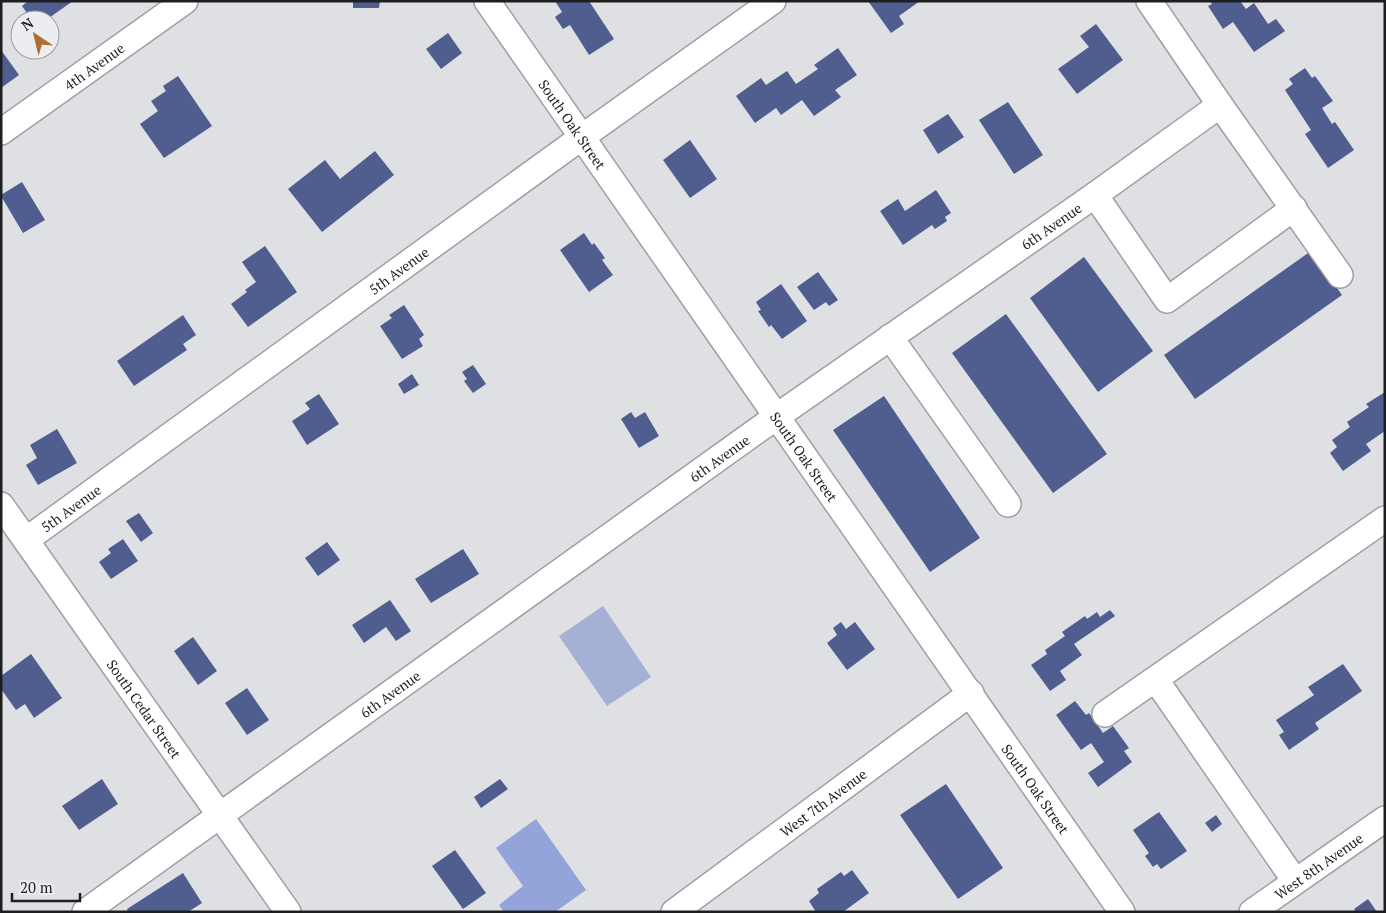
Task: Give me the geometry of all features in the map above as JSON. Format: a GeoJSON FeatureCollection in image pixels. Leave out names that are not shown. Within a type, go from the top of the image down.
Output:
{"type":"FeatureCollection","features":[{"type":"Feature","properties":{"kind":"street","name":"4th Avenue"},"geometry":{"type":"LineString","coordinates":[[1,132],[186,1]]}},
{"type":"Feature","properties":{"kind":"street","name":"South Oak Street"},"geometry":{"type":"LineString","coordinates":[[487,1],[1122,912]]}},
{"type":"Feature","properties":{"kind":"street","name":"5th Avenue"},"geometry":{"type":"LineString","coordinates":[[26,540],[773,1]]}},
{"type":"Feature","properties":{"kind":"street"},"geometry":{"type":"LineString","coordinates":[[1149,1],[1340,275]]}},
{"type":"Feature","properties":{"kind":"street","name":"6th Avenue"},"geometry":{"type":"LineString","coordinates":[[85,912],[776,417],[1095,195],[1220,105]]}},
{"type":"Feature","properties":{"kind":"street"},"geometry":{"type":"LineString","coordinates":[[1095,195],[1167,300],[1294,208]]}},
{"type":"Feature","properties":{"kind":"street"},"geometry":{"type":"LineString","coordinates":[[890,337],[1008,504]]}},
{"type":"Feature","properties":{"kind":"street","name":"South Cedar Street"},"geometry":{"type":"LineString","coordinates":[[1,505],[288,912]]}},
{"type":"Feature","properties":{"kind":"street"},"geometry":{"type":"LineString","coordinates":[[1105,714],[1385,519]]}},
{"type":"Feature","properties":{"kind":"street"},"geometry":{"type":"LineString","coordinates":[[1156,680],[1295,881]]}},
{"type":"Feature","properties":{"kind":"street","name":"West 7th Avenue"},"geometry":{"type":"LineString","coordinates":[[674,912],[971,693]]}},
{"type":"Feature","properties":{"kind":"street","name":"West 8th Avenue"},"geometry":{"type":"LineString","coordinates":[[1252,912],[1385,819]]}},
{"type":"Feature","properties":{"kind":"shaded area"},"geometry":{"type":"Polygon","coordinates":[[[603,606],[651,677],[607,706],[559,636],[603,606]]]}},
{"type":"Feature","properties":{"kind":"shaded area"},"geometry":{"type":"Polygon","coordinates":[[[536,819],[586,890],[555,912],[504,912],[499,905],[523,886],[496,848],[536,819]]]}},
{"type":"Feature","properties":{"kind":"building"},"geometry":{"type":"Polygon","coordinates":[[[28,1],[73,1],[60,10],[25,10],[22,6],[28,1]]]}},
{"type":"Feature","properties":{"kind":"building"},"geometry":{"type":"Polygon","coordinates":[[[353,1],[380,1],[379,8],[353,8],[353,1]]]}},
{"type":"Feature","properties":{"kind":"building"},"geometry":{"type":"Polygon","coordinates":[[[555,1],[589,1],[614,39],[589,55],[570,25],[563,29],[555,17],[562,12],[555,1]]]}},
{"type":"Feature","properties":{"kind":"building"},"geometry":{"type":"Polygon","coordinates":[[[868,1],[920,1],[899,16],[904,24],[891,33],[868,1]]]}},
{"type":"Feature","properties":{"kind":"building"},"geometry":{"type":"Polygon","coordinates":[[[1210,1],[1240,1],[1246,9],[1254,3],[1268,24],[1276,19],[1285,31],[1254,52],[1233,22],[1223,29],[1208,6],[1212,4],[1210,1]]]}},
{"type":"Feature","properties":{"kind":"building"},"geometry":{"type":"Polygon","coordinates":[[[1096,24],[1123,60],[1077,94],[1058,69],[1089,47],[1080,36],[1096,24]]]}},
{"type":"Feature","properties":{"kind":"building"},"geometry":{"type":"Polygon","coordinates":[[[448,33],[462,53],[441,69],[426,49],[448,33]]]}},
{"type":"Feature","properties":{"kind":"building"},"geometry":{"type":"Polygon","coordinates":[[[838,48],[857,75],[835,90],[841,97],[814,116],[802,100],[781,115],[776,108],[755,123],[736,96],[761,78],[766,85],[787,71],[796,84],[818,69],[814,65],[838,48]]]}},
{"type":"Feature","properties":{"kind":"building"},"geometry":{"type":"Polygon","coordinates":[[[1,50],[19,75],[1,88],[1,50]]]}},
{"type":"Feature","properties":{"kind":"building"},"geometry":{"type":"Polygon","coordinates":[[[1305,68],[1312,78],[1315,76],[1333,101],[1322,108],[1332,124],[1335,122],[1354,150],[1328,168],[1305,134],[1311,130],[1285,90],[1293,84],[1289,79],[1305,68]]]}},
{"type":"Feature","properties":{"kind":"building"},"geometry":{"type":"Polygon","coordinates":[[[178,76],[212,126],[164,158],[140,124],[158,111],[151,101],[166,91],[163,86],[178,76]]]}},
{"type":"Feature","properties":{"kind":"building"},"geometry":{"type":"Polygon","coordinates":[[[1008,102],[1043,155],[1014,174],[979,120],[1008,102]]]}},
{"type":"Feature","properties":{"kind":"building"},"geometry":{"type":"Polygon","coordinates":[[[948,114],[964,137],[938,154],[923,130],[948,114]]]}},
{"type":"Feature","properties":{"kind":"building"},"geometry":{"type":"Polygon","coordinates":[[[690,140],[717,179],[690,198],[663,160],[690,140]]]}},
{"type":"Feature","properties":{"kind":"building"},"geometry":{"type":"Polygon","coordinates":[[[375,151],[394,175],[322,232],[288,189],[325,160],[340,179],[375,151]]]}},
{"type":"Feature","properties":{"kind":"building"},"geometry":{"type":"Polygon","coordinates":[[[22,182],[45,220],[23,233],[1,196],[22,182]]]}},
{"type":"Feature","properties":{"kind":"building"},"geometry":{"type":"Polygon","coordinates":[[[936,190],[951,213],[945,217],[947,221],[935,229],[932,225],[903,245],[880,211],[898,199],[905,211],[936,190]]]}},
{"type":"Feature","properties":{"kind":"building"},"geometry":{"type":"Polygon","coordinates":[[[584,233],[592,245],[594,243],[605,258],[602,260],[613,275],[589,292],[560,250],[584,233]]]}},
{"type":"Feature","properties":{"kind":"building"},"geometry":{"type":"Polygon","coordinates":[[[265,246],[297,292],[248,327],[231,304],[247,292],[245,290],[256,282],[242,262],[265,246]]]}},
{"type":"Feature","properties":{"kind":"building"},"geometry":{"type":"Polygon","coordinates":[[[1311,251],[1342,295],[1195,399],[1164,355],[1311,251]]]}},
{"type":"Feature","properties":{"kind":"building"},"geometry":{"type":"Polygon","coordinates":[[[1084,257],[1153,351],[1098,392],[1030,298],[1084,257]]]}},
{"type":"Feature","properties":{"kind":"building"},"geometry":{"type":"Polygon","coordinates":[[[818,272],[838,300],[829,306],[826,302],[814,310],[797,287],[818,272]]]}},
{"type":"Feature","properties":{"kind":"building"},"geometry":{"type":"Polygon","coordinates":[[[781,284],[807,321],[782,339],[771,325],[769,327],[758,311],[761,310],[756,302],[781,284]]]}},
{"type":"Feature","properties":{"kind":"building"},"geometry":{"type":"Polygon","coordinates":[[[404,305],[424,335],[419,339],[423,346],[402,359],[380,326],[392,318],[389,315],[404,305]]]}},
{"type":"Feature","properties":{"kind":"building"},"geometry":{"type":"Polygon","coordinates":[[[1006,314],[1107,454],[1053,493],[952,353],[1006,314]]]}},
{"type":"Feature","properties":{"kind":"building"},"geometry":{"type":"Polygon","coordinates":[[[183,315],[196,335],[183,344],[187,350],[134,386],[117,361],[183,315]]]}},
{"type":"Feature","properties":{"kind":"building"},"geometry":{"type":"Polygon","coordinates":[[[473,365],[486,384],[473,393],[464,381],[467,379],[462,372],[473,365]]]}},
{"type":"Feature","properties":{"kind":"building"},"geometry":{"type":"Polygon","coordinates":[[[412,374],[419,385],[404,394],[398,384],[412,374]]]}},
{"type":"Feature","properties":{"kind":"building"},"geometry":{"type":"Polygon","coordinates":[[[1385,392],[1385,431],[1366,444],[1371,451],[1343,471],[1330,453],[1337,447],[1332,440],[1350,427],[1347,422],[1369,407],[1366,404],[1385,392]]]}},
{"type":"Feature","properties":{"kind":"building"},"geometry":{"type":"Polygon","coordinates":[[[319,394],[339,424],[307,445],[292,421],[310,409],[305,403],[319,394]]]}},
{"type":"Feature","properties":{"kind":"building"},"geometry":{"type":"Polygon","coordinates":[[[884,396],[980,538],[930,572],[833,430],[884,396]]]}},
{"type":"Feature","properties":{"kind":"building"},"geometry":{"type":"Polygon","coordinates":[[[631,412],[635,418],[645,412],[659,436],[639,448],[621,419],[631,412]]]}},
{"type":"Feature","properties":{"kind":"building"},"geometry":{"type":"Polygon","coordinates":[[[57,429],[77,463],[38,485],[26,465],[37,458],[30,445],[57,429]]]}},
{"type":"Feature","properties":{"kind":"building"},"geometry":{"type":"Polygon","coordinates":[[[139,513],[153,533],[141,542],[126,521],[139,513]]]}},
{"type":"Feature","properties":{"kind":"building"},"geometry":{"type":"Polygon","coordinates":[[[123,539],[138,561],[111,579],[99,562],[111,553],[108,549],[123,539]]]}},
{"type":"Feature","properties":{"kind":"building"},"geometry":{"type":"Polygon","coordinates":[[[327,542],[340,560],[318,576],[305,558],[327,542]]]}},
{"type":"Feature","properties":{"kind":"building"},"geometry":{"type":"Polygon","coordinates":[[[463,549],[479,574],[431,603],[415,579],[463,549]]]}},
{"type":"Feature","properties":{"kind":"building"},"geometry":{"type":"Polygon","coordinates":[[[390,600],[411,631],[396,641],[386,627],[364,643],[352,625],[390,600]]]}},
{"type":"Feature","properties":{"kind":"building"},"geometry":{"type":"Polygon","coordinates":[[[1110,610],[1115,616],[1074,644],[1082,655],[1060,671],[1066,680],[1050,691],[1031,665],[1047,654],[1045,650],[1065,636],[1062,632],[1085,616],[1087,619],[1097,612],[1100,617],[1110,610]]]}},
{"type":"Feature","properties":{"kind":"building"},"geometry":{"type":"Polygon","coordinates":[[[841,622],[846,629],[855,622],[875,649],[847,670],[827,643],[837,635],[833,628],[841,622]]]}},
{"type":"Feature","properties":{"kind":"building"},"geometry":{"type":"Polygon","coordinates":[[[193,637],[217,671],[198,685],[174,651],[193,637]]]}},
{"type":"Feature","properties":{"kind":"building"},"geometry":{"type":"Polygon","coordinates":[[[31,654],[62,698],[34,718],[25,704],[16,710],[1,689],[1,676],[31,654]]]}},
{"type":"Feature","properties":{"kind":"building"},"geometry":{"type":"Polygon","coordinates":[[[1343,664],[1362,691],[1315,723],[1319,729],[1289,750],[1279,735],[1284,732],[1276,720],[1314,695],[1308,687],[1343,664]]]}},
{"type":"Feature","properties":{"kind":"building"},"geometry":{"type":"Polygon","coordinates":[[[247,688],[269,720],[247,735],[225,703],[247,688]]]}},
{"type":"Feature","properties":{"kind":"building"},"geometry":{"type":"Polygon","coordinates":[[[1075,701],[1086,715],[1089,713],[1103,733],[1113,726],[1129,748],[1124,751],[1132,762],[1098,787],[1088,773],[1104,762],[1091,743],[1081,750],[1056,715],[1075,701]]]}},
{"type":"Feature","properties":{"kind":"building"},"geometry":{"type":"Polygon","coordinates":[[[102,779],[118,804],[79,830],[62,806],[102,779]]]}},
{"type":"Feature","properties":{"kind":"building"},"geometry":{"type":"Polygon","coordinates":[[[500,779],[508,789],[481,808],[474,797],[500,779]]]}},
{"type":"Feature","properties":{"kind":"building"},"geometry":{"type":"Polygon","coordinates":[[[946,784],[1003,868],[958,899],[900,815],[946,784]]]}},
{"type":"Feature","properties":{"kind":"building"},"geometry":{"type":"Polygon","coordinates":[[[1159,812],[1187,851],[1161,869],[1157,864],[1153,867],[1145,856],[1149,853],[1133,830],[1159,812]]]}},
{"type":"Feature","properties":{"kind":"building"},"geometry":{"type":"Polygon","coordinates":[[[1216,815],[1222,824],[1212,832],[1205,823],[1216,815]]]}},
{"type":"Feature","properties":{"kind":"building"},"geometry":{"type":"Polygon","coordinates":[[[455,850],[486,893],[463,909],[432,866],[455,850]]]}},
{"type":"Feature","properties":{"kind":"building"},"geometry":{"type":"Polygon","coordinates":[[[852,870],[869,893],[843,912],[816,912],[809,901],[819,893],[817,889],[841,872],[844,876],[852,870]]]}},
{"type":"Feature","properties":{"kind":"building"},"geometry":{"type":"Polygon","coordinates":[[[183,873],[202,903],[188,912],[128,912],[127,909],[183,873]]]}},
{"type":"Feature","properties":{"kind":"building"},"geometry":{"type":"Polygon","coordinates":[[[1368,899],[1377,912],[1356,912],[1354,909],[1368,899]]]}}]}
